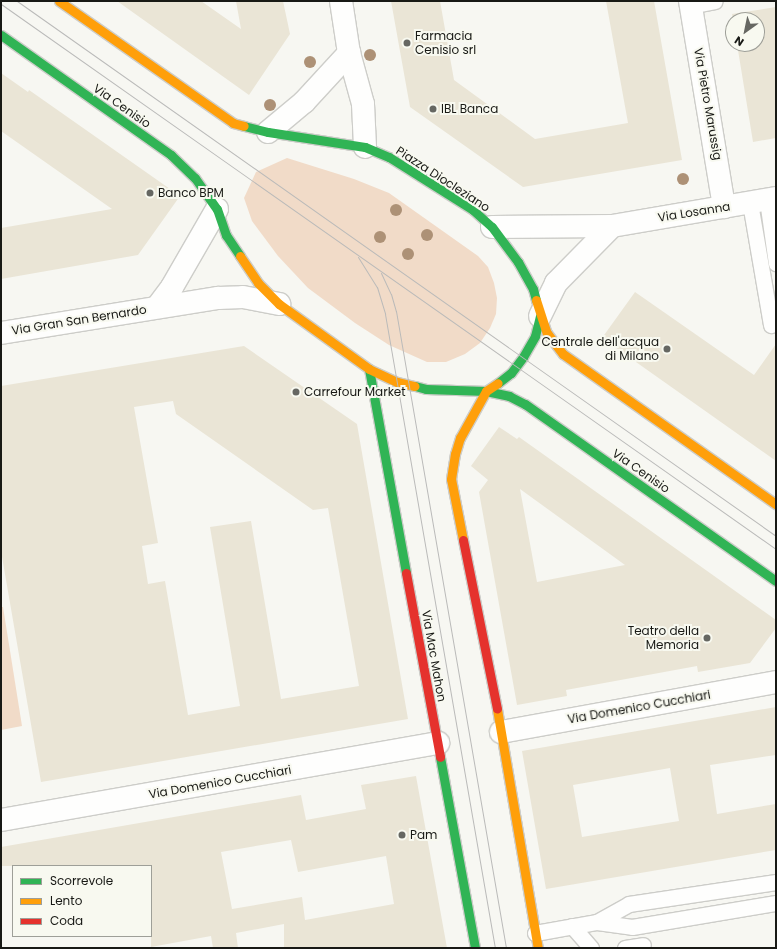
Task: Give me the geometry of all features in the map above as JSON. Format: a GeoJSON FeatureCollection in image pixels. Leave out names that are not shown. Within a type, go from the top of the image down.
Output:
{"type":"FeatureCollection","features":[{"type":"Feature","properties":{"kind":"main road"},"geometry":{"type":"LineString","coordinates":[[59,1],[233,123],[268,132]]}},
{"type":"Feature","properties":{"kind":"main road","name":"Via Cenisio"},"geometry":{"type":"LineString","coordinates":[[1,35],[171,155],[195,178],[217,209]]}},
{"type":"Feature","properties":{"kind":"main road","name":"Piazza Diocleziano"},"geometry":{"type":"LineString","coordinates":[[268,132],[365,147],[390,157],[473,210],[492,227],[518,262],[533,289],[540,316],[535,336],[523,357],[511,373],[486,391]]}},
{"type":"Feature","properties":{"kind":"main road"},"geometry":{"type":"LineString","coordinates":[[217,209],[226,235],[241,260],[258,283],[279,304],[369,369],[397,382],[426,389],[486,391],[460,438],[455,454],[451,479],[501,732],[538,948]]}},
{"type":"Feature","properties":{"kind":"main road"},"geometry":{"type":"LineString","coordinates":[[540,316],[546,333],[563,354],[776,504]]}},
{"type":"Feature","properties":{"kind":"main road","name":"Via Mac Mahon"},"geometry":{"type":"LineString","coordinates":[[369,369],[475,948]]}},
{"type":"Feature","properties":{"kind":"main road","name":"Via Cenisio"},"geometry":{"type":"LineString","coordinates":[[486,391],[509,396],[525,404],[776,582]]}},
{"type":"Feature","properties":{"kind":"street"},"geometry":{"type":"LineString","coordinates":[[341,1],[349,53],[363,104],[365,147]]}},
{"type":"Feature","properties":{"kind":"street","name":"Via Pietro Marussig"},"geometry":{"type":"LineString","coordinates":[[690,3],[724,207]]}},
{"type":"Feature","properties":{"kind":"street"},"geometry":{"type":"LineString","coordinates":[[268,132],[304,102],[349,53]]}},
{"type":"Feature","properties":{"kind":"street","name":"Via Losanna"},"geometry":{"type":"LineString","coordinates":[[492,227],[612,226],[764,200]]}},
{"type":"Feature","properties":{"kind":"street","name":"Via Gran San Bernardo"},"geometry":{"type":"LineString","coordinates":[[157,307],[178,276],[217,209]]}},
{"type":"Feature","properties":{"kind":"street"},"geometry":{"type":"LineString","coordinates":[[540,316],[556,283],[612,226]]}},
{"type":"Feature","properties":{"kind":"street","name":"Via Gran San Bernardo"},"geometry":{"type":"LineString","coordinates":[[1,333],[218,298],[243,297],[279,304]]}},
{"type":"Feature","properties":{"kind":"street","name":"Via Domenico Cucchiari"},"geometry":{"type":"LineString","coordinates":[[501,732],[776,682]]}},
{"type":"Feature","properties":{"kind":"street","name":"Via Domenico Cucchiari"},"geometry":{"type":"LineString","coordinates":[[1,820],[438,744]]}},
{"type":"Feature","properties":{"kind":"lane"},"geometry":{"type":"LineString","coordinates":[[690,3],[715,1]]}},
{"type":"Feature","properties":{"kind":"lane"},"geometry":{"type":"LineString","coordinates":[[764,200],[776,263]]}},
{"type":"Feature","properties":{"kind":"lane"},"geometry":{"type":"LineString","coordinates":[[764,200],[771,325]]}},
{"type":"Feature","properties":{"kind":"lane"},"geometry":{"type":"LineString","coordinates":[[597,922],[630,904],[776,882]]}},
{"type":"Feature","properties":{"kind":"lane"},"geometry":{"type":"LineString","coordinates":[[535,933],[597,922],[632,927],[776,903]]}},
{"type":"Feature","properties":{"kind":"lane"},"geometry":{"type":"LineString","coordinates":[[572,926],[592,948]]}},
{"type":"Feature","properties":{"kind":"lane"},"geometry":{"type":"LineString","coordinates":[[624,948],[643,945]]}},
{"type":"Feature","properties":{"kind":"shaded area"},"geometry":{"type":"Polygon","coordinates":[[[287,158],[354,179],[389,193],[478,256],[488,267],[494,283],[497,298],[496,314],[490,328],[480,343],[465,354],[446,362],[427,362],[389,345],[355,323],[308,288],[278,256],[252,221],[244,198],[256,172],[287,158]]]}},
{"type":"Feature","properties":{"kind":"shaded area"},"geometry":{"type":"Polygon","coordinates":[[[1,607],[3,607],[22,726],[1,730],[1,607]]]}},
{"type":"Feature","properties":{"kind":"building"},"geometry":{"type":"Polygon","coordinates":[[[117,1],[201,1],[241,29],[236,1],[283,1],[290,34],[249,95],[117,1]]]}},
{"type":"Feature","properties":{"kind":"building"},"geometry":{"type":"Polygon","coordinates":[[[391,1],[440,1],[454,80],[535,139],[628,123],[606,1],[654,1],[682,160],[523,187],[410,107],[391,1]]]}},
{"type":"Feature","properties":{"kind":"building"},"geometry":{"type":"Polygon","coordinates":[[[776,7],[776,138],[753,142],[738,52],[765,52],[765,12],[745,12],[776,7]]]}},
{"type":"Feature","properties":{"kind":"building"},"geometry":{"type":"Polygon","coordinates":[[[1,73],[28,92],[29,90],[180,196],[138,255],[1,279],[1,228],[112,209],[1,131],[1,73]]]}},
{"type":"Feature","properties":{"kind":"building"},"geometry":{"type":"Polygon","coordinates":[[[635,292],[754,375],[776,344],[776,461],[602,338],[635,292]]]}},
{"type":"Feature","properties":{"kind":"building"},"geometry":{"type":"Polygon","coordinates":[[[244,346],[357,424],[408,719],[41,782],[1,551],[1,386],[244,346]],[[173,401],[134,407],[158,543],[142,546],[148,584],[165,581],[188,715],[240,706],[210,527],[251,521],[281,699],[359,686],[328,508],[313,510],[176,414],[173,401]]]}},
{"type":"Feature","properties":{"kind":"building"},"geometry":{"type":"Polygon","coordinates":[[[499,427],[517,439],[519,437],[776,620],[776,628],[750,663],[698,672],[697,666],[566,690],[567,696],[517,705],[479,492],[488,480],[471,466],[499,427]],[[520,489],[537,582],[625,565],[520,489]]]}},
{"type":"Feature","properties":{"kind":"building"},"geometry":{"type":"Polygon","coordinates":[[[776,707],[776,755],[710,765],[717,814],[776,804],[776,850],[546,889],[522,751],[776,707]],[[670,768],[573,785],[582,837],[679,821],[670,768]]]}},
{"type":"Feature","properties":{"kind":"building"},"geometry":{"type":"Polygon","coordinates":[[[416,776],[447,948],[284,948],[284,924],[236,933],[238,948],[213,948],[211,936],[151,947],[152,865],[1,866],[1,847],[301,795],[306,820],[366,809],[361,785],[416,776]],[[291,840],[221,852],[232,909],[302,897],[305,920],[394,904],[386,856],[298,872],[291,840]]]}},
{"type":"Feature","properties":{"kind":"tram line"},"geometry":{"type":"LineString","coordinates":[[17,1],[776,536]]}},
{"type":"Feature","properties":{"kind":"tram line"},"geometry":{"type":"LineString","coordinates":[[1,4],[776,549]]}},
{"type":"Feature","properties":{"kind":"tram line"},"geometry":{"type":"LineString","coordinates":[[358,257],[377,287],[385,314],[495,948]]}},
{"type":"Feature","properties":{"kind":"tram line"},"geometry":{"type":"LineString","coordinates":[[381,273],[391,294],[396,311],[506,948]]}},
{"type":"Feature","properties":{"kind":"traffic: fast"},"geometry":{"type":"LineString","coordinates":[[1,35],[171,155],[195,178],[217,209],[226,235],[240,256]]}},
{"type":"Feature","properties":{"kind":"traffic: fast"},"geometry":{"type":"LineString","coordinates":[[244,126],[268,132],[365,147],[389,157],[473,210],[492,227],[518,262],[533,289],[536,300]]}},
{"type":"Feature","properties":{"kind":"traffic: fast"},"geometry":{"type":"LineString","coordinates":[[498,383],[511,373],[523,357],[535,336],[540,316]]}},
{"type":"Feature","properties":{"kind":"traffic: fast"},"geometry":{"type":"LineString","coordinates":[[369,369],[406,573]]}},
{"type":"Feature","properties":{"kind":"traffic: fast"},"geometry":{"type":"LineString","coordinates":[[415,386],[426,389],[486,391],[509,396],[525,404],[776,581]]}},
{"type":"Feature","properties":{"kind":"traffic: fast"},"geometry":{"type":"LineString","coordinates":[[440,757],[475,948]]}},
{"type":"Feature","properties":{"kind":"traffic: slow"},"geometry":{"type":"LineString","coordinates":[[59,1],[233,123],[244,126]]}},
{"type":"Feature","properties":{"kind":"traffic: slow"},"geometry":{"type":"LineString","coordinates":[[240,256],[258,283],[279,304],[369,369],[397,382],[415,386]]}},
{"type":"Feature","properties":{"kind":"traffic: slow"},"geometry":{"type":"LineString","coordinates":[[536,300],[547,333],[563,354],[776,504]]}},
{"type":"Feature","properties":{"kind":"traffic: slow"},"geometry":{"type":"LineString","coordinates":[[463,540],[451,479],[455,454],[460,438],[486,391],[498,383]]}},
{"type":"Feature","properties":{"kind":"traffic: slow"},"geometry":{"type":"LineString","coordinates":[[497,709],[538,948]]}},
{"type":"Feature","properties":{"kind":"traffic: jam"},"geometry":{"type":"LineString","coordinates":[[463,540],[497,709]]}},
{"type":"Feature","properties":{"kind":"traffic: jam"},"geometry":{"type":"LineString","coordinates":[[406,573],[440,757]]}},
{"type":"Feature","properties":{"kind":"place","name":"Farmacia Cenisio srl"},"geometry":{"type":"Point","coordinates":[407,43]}},
{"type":"Feature","properties":{"kind":"place","name":"IBL Banca"},"geometry":{"type":"Point","coordinates":[433,109]}},
{"type":"Feature","properties":{"kind":"place","name":"Banco BPM"},"geometry":{"type":"Point","coordinates":[150,193]}},
{"type":"Feature","properties":{"kind":"place","name":"Centrale dell'acqua di Milano"},"geometry":{"type":"Point","coordinates":[667,349]}},
{"type":"Feature","properties":{"kind":"place","name":"Carrefour Market"},"geometry":{"type":"Point","coordinates":[296,392]}},
{"type":"Feature","properties":{"kind":"place","name":"Teatro della Memoria"},"geometry":{"type":"Point","coordinates":[707,638]}},
{"type":"Feature","properties":{"kind":"place","name":"Pam"},"geometry":{"type":"Point","coordinates":[402,835]}}]}
